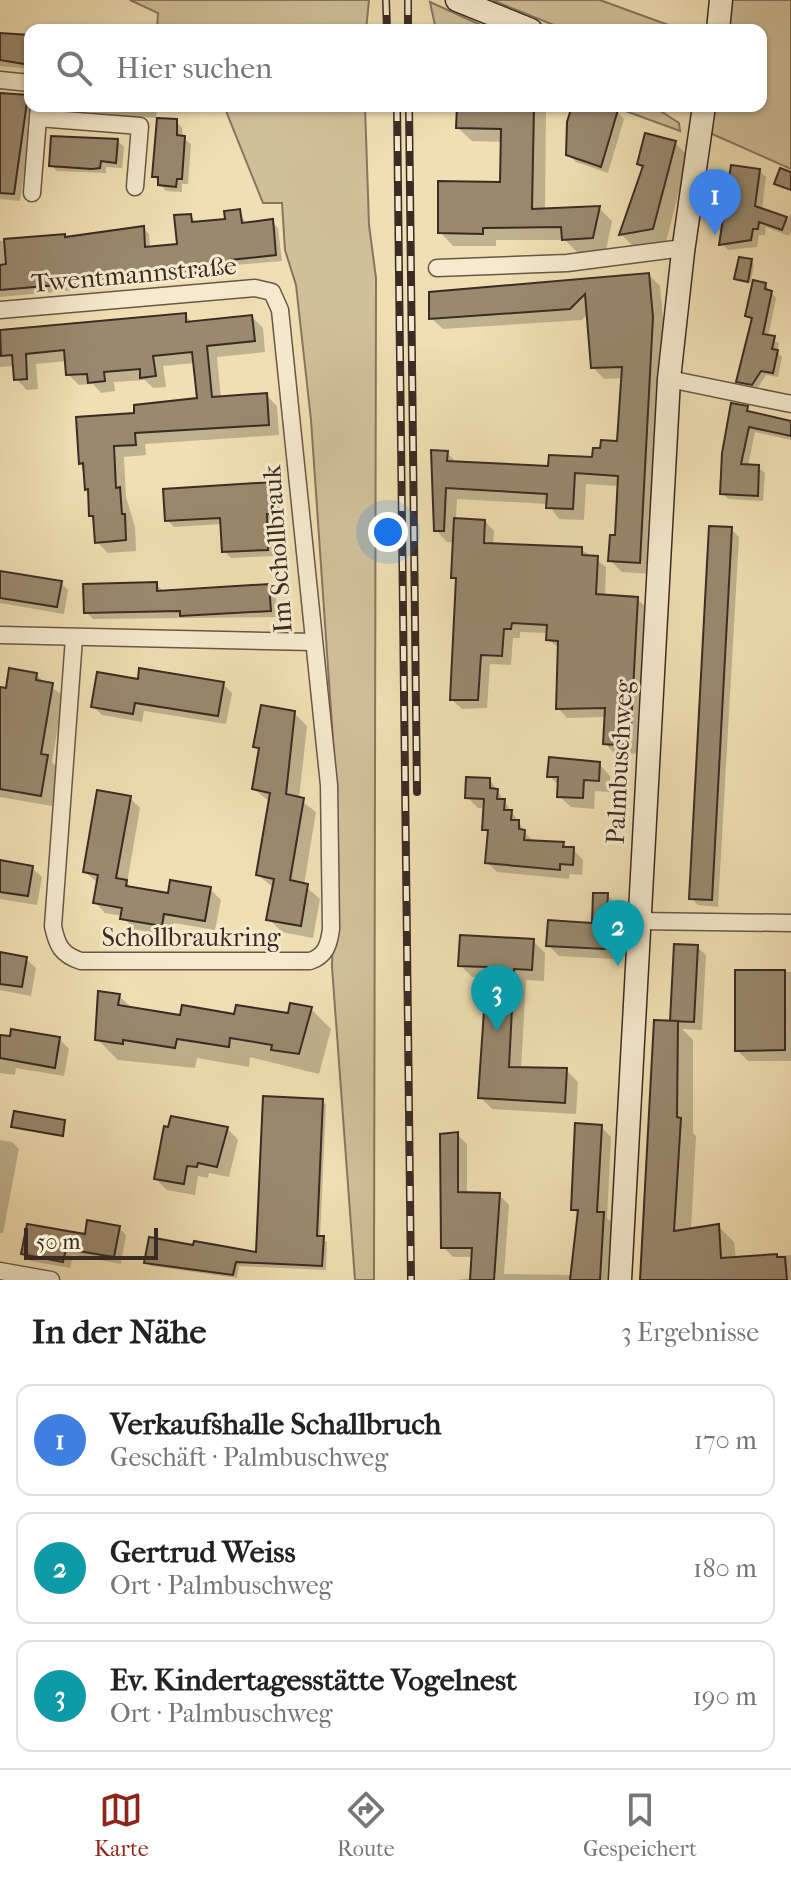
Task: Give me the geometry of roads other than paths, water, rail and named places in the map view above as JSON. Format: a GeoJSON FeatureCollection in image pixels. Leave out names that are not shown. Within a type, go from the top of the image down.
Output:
{"type":"FeatureCollection","features":[{"type":"Feature","properties":{"kind":"street"},"geometry":{"type":"LineString","coordinates":[[457,0],[516,24]]}},
{"type":"Feature","properties":{"kind":"street"},"geometry":{"type":"LineString","coordinates":[[719,24],[721,0]]}},
{"type":"Feature","properties":{"kind":"street"},"geometry":{"type":"LineString","coordinates":[[0,80],[24,82]]}},
{"type":"Feature","properties":{"kind":"street"},"geometry":{"type":"LineString","coordinates":[[32,193],[38,112],[140,126],[135,187]]}},
{"type":"Feature","properties":{"kind":"street","name":"Palmbuschweg"},"geometry":{"type":"LineString","coordinates":[[620,1280],[669,379],[683,248],[703,112]]}},
{"type":"Feature","properties":{"kind":"street"},"geometry":{"type":"LineString","coordinates":[[437,268],[567,263],[683,248]]}},
{"type":"Feature","properties":{"kind":"street","name":"Twentmannstraße"},"geometry":{"type":"LineString","coordinates":[[0,310],[255,288],[272,292]]}},
{"type":"Feature","properties":{"kind":"street","name":"Im Schollbrauk"},"geometry":{"type":"LineString","coordinates":[[0,635],[313,642],[280,310],[272,292]]}},
{"type":"Feature","properties":{"kind":"street"},"geometry":{"type":"LineString","coordinates":[[669,379],[791,404]]}},
{"type":"Feature","properties":{"kind":"street","name":"Schollbraukring"},"geometry":{"type":"LineString","coordinates":[[74,638],[53,926],[62,950],[81,961],[310,961],[319,958],[329,944],[331,929],[329,785],[313,642]]}},
{"type":"Feature","properties":{"kind":"street"},"geometry":{"type":"LineString","coordinates":[[638,921],[791,923]]}},
{"type":"Feature","properties":{"kind":"street"},"geometry":{"type":"LineString","coordinates":[[0,1271],[51,1280]]}},
{"type":"Feature","properties":{"kind":"railway"},"geometry":{"type":"LineString","coordinates":[[386,0],[387,24]]}},
{"type":"Feature","properties":{"kind":"railway"},"geometry":{"type":"LineString","coordinates":[[408,0],[408,24]]}},
{"type":"Feature","properties":{"kind":"railway"},"geometry":{"type":"LineString","coordinates":[[397,112],[411,1280]]}},
{"type":"Feature","properties":{"kind":"railway"},"geometry":{"type":"LineString","coordinates":[[409,112],[417,792]]}},
{"type":"Feature","properties":{"kind":"place","name":"Verkaufshalle Schallbruch"},"geometry":{"type":"Point","coordinates":[715,235]}},
{"type":"Feature","properties":{"kind":"place","name":"Gertrud Weiss"},"geometry":{"type":"Point","coordinates":[618,966]}},
{"type":"Feature","properties":{"kind":"place","name":"Ev. Kindertagesstätte Vogelnest"},"geometry":{"type":"Point","coordinates":[497,1031]}}]}
